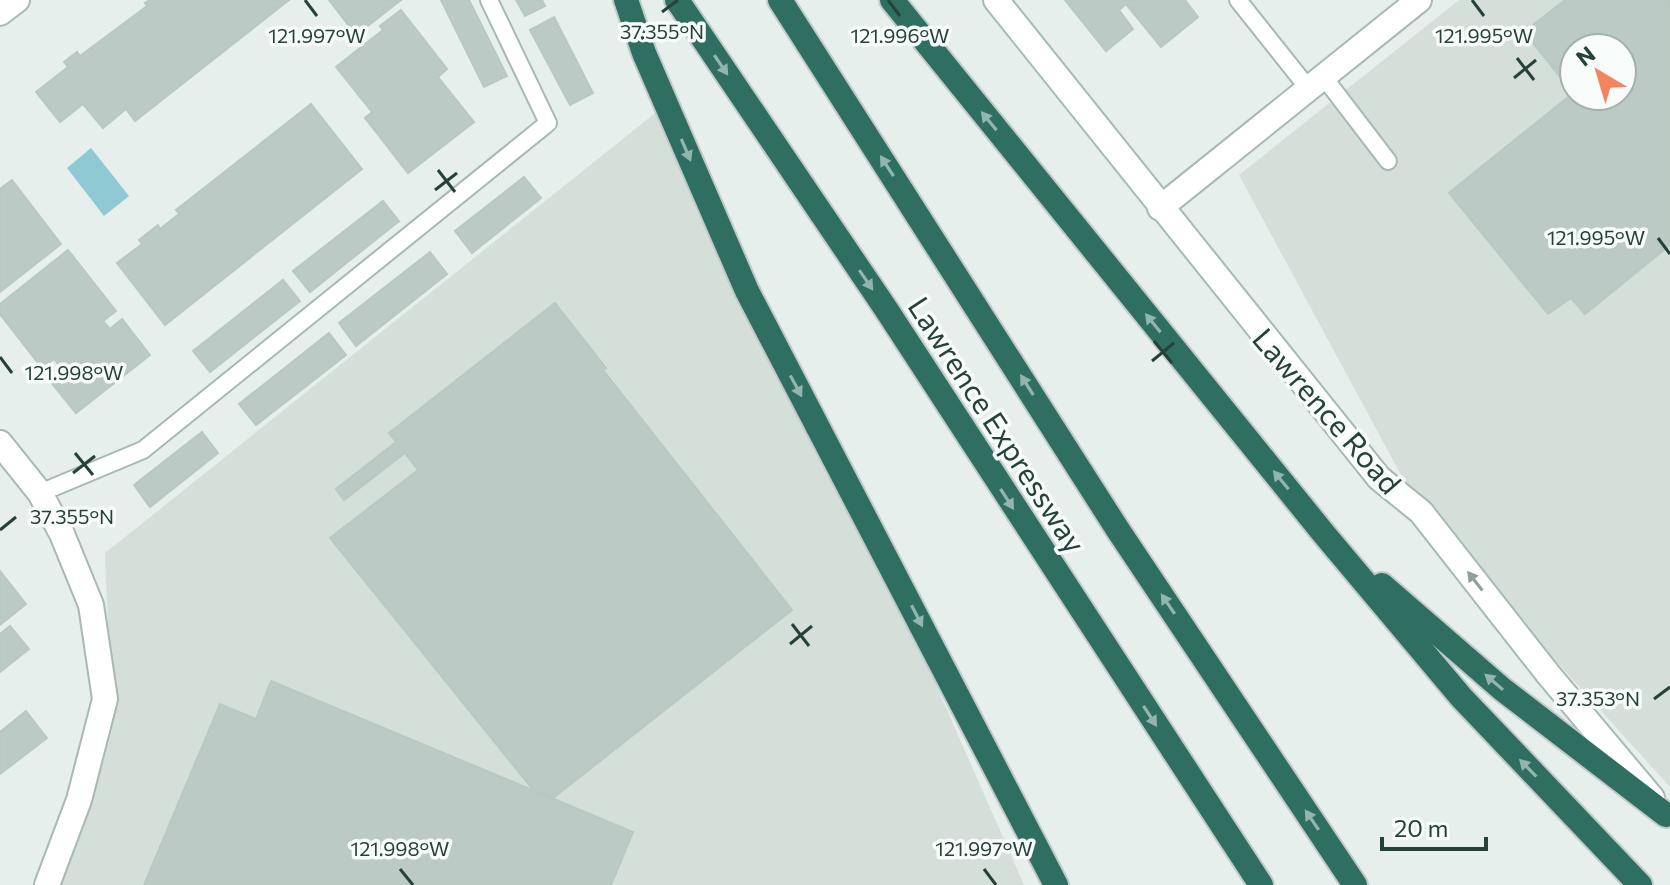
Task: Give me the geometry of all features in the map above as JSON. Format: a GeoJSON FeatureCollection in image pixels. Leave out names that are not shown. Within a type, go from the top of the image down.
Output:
{"type":"FeatureCollection","features":[{"type":"Feature","properties":{"kind":"highway"},"geometry":{"type":"LineString","coordinates":[[626,0],[644,53],[747,291],[1056,885]]}},
{"type":"Feature","properties":{"kind":"highway","name":"Lawrence Expressway"},"geometry":{"type":"LineString","coordinates":[[677,0],[886,309],[1261,885]]}},
{"type":"Feature","properties":{"kind":"highway","name":"Lawrence Expressway"},"geometry":{"type":"LineString","coordinates":[[780,0],[1118,530],[1355,885]]}},
{"type":"Feature","properties":{"kind":"highway"},"geometry":{"type":"LineString","coordinates":[[892,0],[1324,534],[1461,697],[1640,885]]}},
{"type":"Feature","properties":{"kind":"highway"},"geometry":{"type":"LineString","coordinates":[[1324,534],[1502,689],[1666,815]]}},
{"type":"Feature","properties":{"kind":"street"},"geometry":{"type":"LineString","coordinates":[[0,13],[17,0]]}},
{"type":"Feature","properties":{"kind":"street","name":"Lawrence Road"},"geometry":{"type":"LineString","coordinates":[[996,0],[1379,478],[1421,512],[1548,674],[1666,815]]}},
{"type":"Feature","properties":{"kind":"street"},"geometry":{"type":"LineString","coordinates":[[1160,208],[1419,0]]}},
{"type":"Feature","properties":{"kind":"street"},"geometry":{"type":"LineString","coordinates":[[0,443],[40,493],[62,534],[91,605],[105,699],[79,800],[47,885]]}},
{"type":"Feature","properties":{"kind":"lane"},"geometry":{"type":"LineString","coordinates":[[40,493],[143,450],[548,123],[489,0]]}},
{"type":"Feature","properties":{"kind":"lane"},"geometry":{"type":"LineString","coordinates":[[1238,0],[1388,161]]}},
{"type":"Feature","properties":{"kind":"shaded area"},"geometry":{"type":"Polygon","coordinates":[[[1459,0],[1670,0],[1670,787],[1421,512],[1239,175],[1459,0]]]}},
{"type":"Feature","properties":{"kind":"shaded area"},"geometry":{"type":"Polygon","coordinates":[[[659,110],[899,601],[1024,885],[55,885],[111,702],[105,553],[659,110]]]}},
{"type":"Feature","properties":{"kind":"water"},"geometry":{"type":"Polygon","coordinates":[[[91,148],[129,196],[104,216],[67,168],[91,148]]]}},
{"type":"Feature","properties":{"kind":"building"},"geometry":{"type":"Polygon","coordinates":[[[150,0],[289,0],[135,121],[126,109],[103,128],[83,104],[60,122],[36,92],[68,67],[64,62],[77,52],[80,56],[147,6],[145,3],[150,0]]]}},
{"type":"Feature","properties":{"kind":"building"},"geometry":{"type":"Polygon","coordinates":[[[329,0],[401,0],[356,35],[329,0]]]}},
{"type":"Feature","properties":{"kind":"building"},"geometry":{"type":"Polygon","coordinates":[[[441,0],[469,0],[507,76],[484,87],[441,0]]]}},
{"type":"Feature","properties":{"kind":"building"},"geometry":{"type":"Polygon","coordinates":[[[516,0],[542,0],[545,6],[525,16],[516,0]]]}},
{"type":"Feature","properties":{"kind":"building"},"geometry":{"type":"Polygon","coordinates":[[[1065,0],[1185,0],[1198,17],[1161,47],[1126,4],[1119,10],[1133,29],[1106,51],[1065,0]]]}},
{"type":"Feature","properties":{"kind":"building"},"geometry":{"type":"Polygon","coordinates":[[[1565,0],[1670,0],[1670,245],[1585,314],[1571,298],[1548,314],[1449,193],[1558,105],[1558,112],[1638,112],[1638,32],[1558,32],[1558,74],[1524,32],[1565,0]]]}},
{"type":"Feature","properties":{"kind":"building"},"geometry":{"type":"Polygon","coordinates":[[[401,10],[447,69],[438,77],[474,122],[408,173],[365,118],[372,112],[336,67],[383,30],[380,26],[401,10]]]}},
{"type":"Feature","properties":{"kind":"building"},"geometry":{"type":"Polygon","coordinates":[[[554,17],[593,93],[570,105],[530,30],[554,17]]]}},
{"type":"Feature","properties":{"kind":"building"},"geometry":{"type":"Polygon","coordinates":[[[311,104],[362,169],[165,325],[117,263],[142,244],[139,240],[179,214],[176,210],[311,104]]]}},
{"type":"Feature","properties":{"kind":"building"},"geometry":{"type":"Polygon","coordinates":[[[524,177],[541,198],[472,253],[455,231],[524,177]]]}},
{"type":"Feature","properties":{"kind":"building"},"geometry":{"type":"Polygon","coordinates":[[[12,180],[61,244],[0,292],[0,189],[12,180]]]}},
{"type":"Feature","properties":{"kind":"building"},"geometry":{"type":"Polygon","coordinates":[[[383,201],[399,221],[310,292],[293,271],[383,201]]]}},
{"type":"Feature","properties":{"kind":"building"},"geometry":{"type":"Polygon","coordinates":[[[68,250],[116,311],[103,321],[110,329],[122,319],[150,355],[76,413],[49,380],[62,369],[54,359],[42,368],[0,314],[0,304],[68,250]]]}},
{"type":"Feature","properties":{"kind":"building"},"geometry":{"type":"Polygon","coordinates":[[[430,252],[447,274],[356,346],[339,323],[430,252]]]}},
{"type":"Feature","properties":{"kind":"building"},"geometry":{"type":"Polygon","coordinates":[[[283,280],[300,301],[210,372],[193,351],[283,280]]]}},
{"type":"Feature","properties":{"kind":"building"},"geometry":{"type":"Polygon","coordinates":[[[555,303],[606,368],[603,370],[792,610],[553,798],[534,791],[330,538],[418,470],[405,453],[344,500],[336,489],[396,442],[389,433],[555,303]]]}},
{"type":"Feature","properties":{"kind":"building"},"geometry":{"type":"Polygon","coordinates":[[[329,333],[346,355],[256,425],[239,404],[329,333]]]}},
{"type":"Feature","properties":{"kind":"building"},"geometry":{"type":"Polygon","coordinates":[[[202,432],[218,453],[150,507],[134,485],[202,432]]]}},
{"type":"Feature","properties":{"kind":"building"},"geometry":{"type":"Polygon","coordinates":[[[0,571],[26,604],[0,625],[0,571]]]}},
{"type":"Feature","properties":{"kind":"building"},"geometry":{"type":"Polygon","coordinates":[[[10,626],[29,649],[0,672],[0,634],[10,626]]]}},
{"type":"Feature","properties":{"kind":"building"},"geometry":{"type":"Polygon","coordinates":[[[271,681],[633,832],[611,885],[144,885],[220,704],[256,719],[271,681]]]}},
{"type":"Feature","properties":{"kind":"building"},"geometry":{"type":"Polygon","coordinates":[[[26,711],[47,738],[0,774],[0,732],[26,711]]]}}]}
